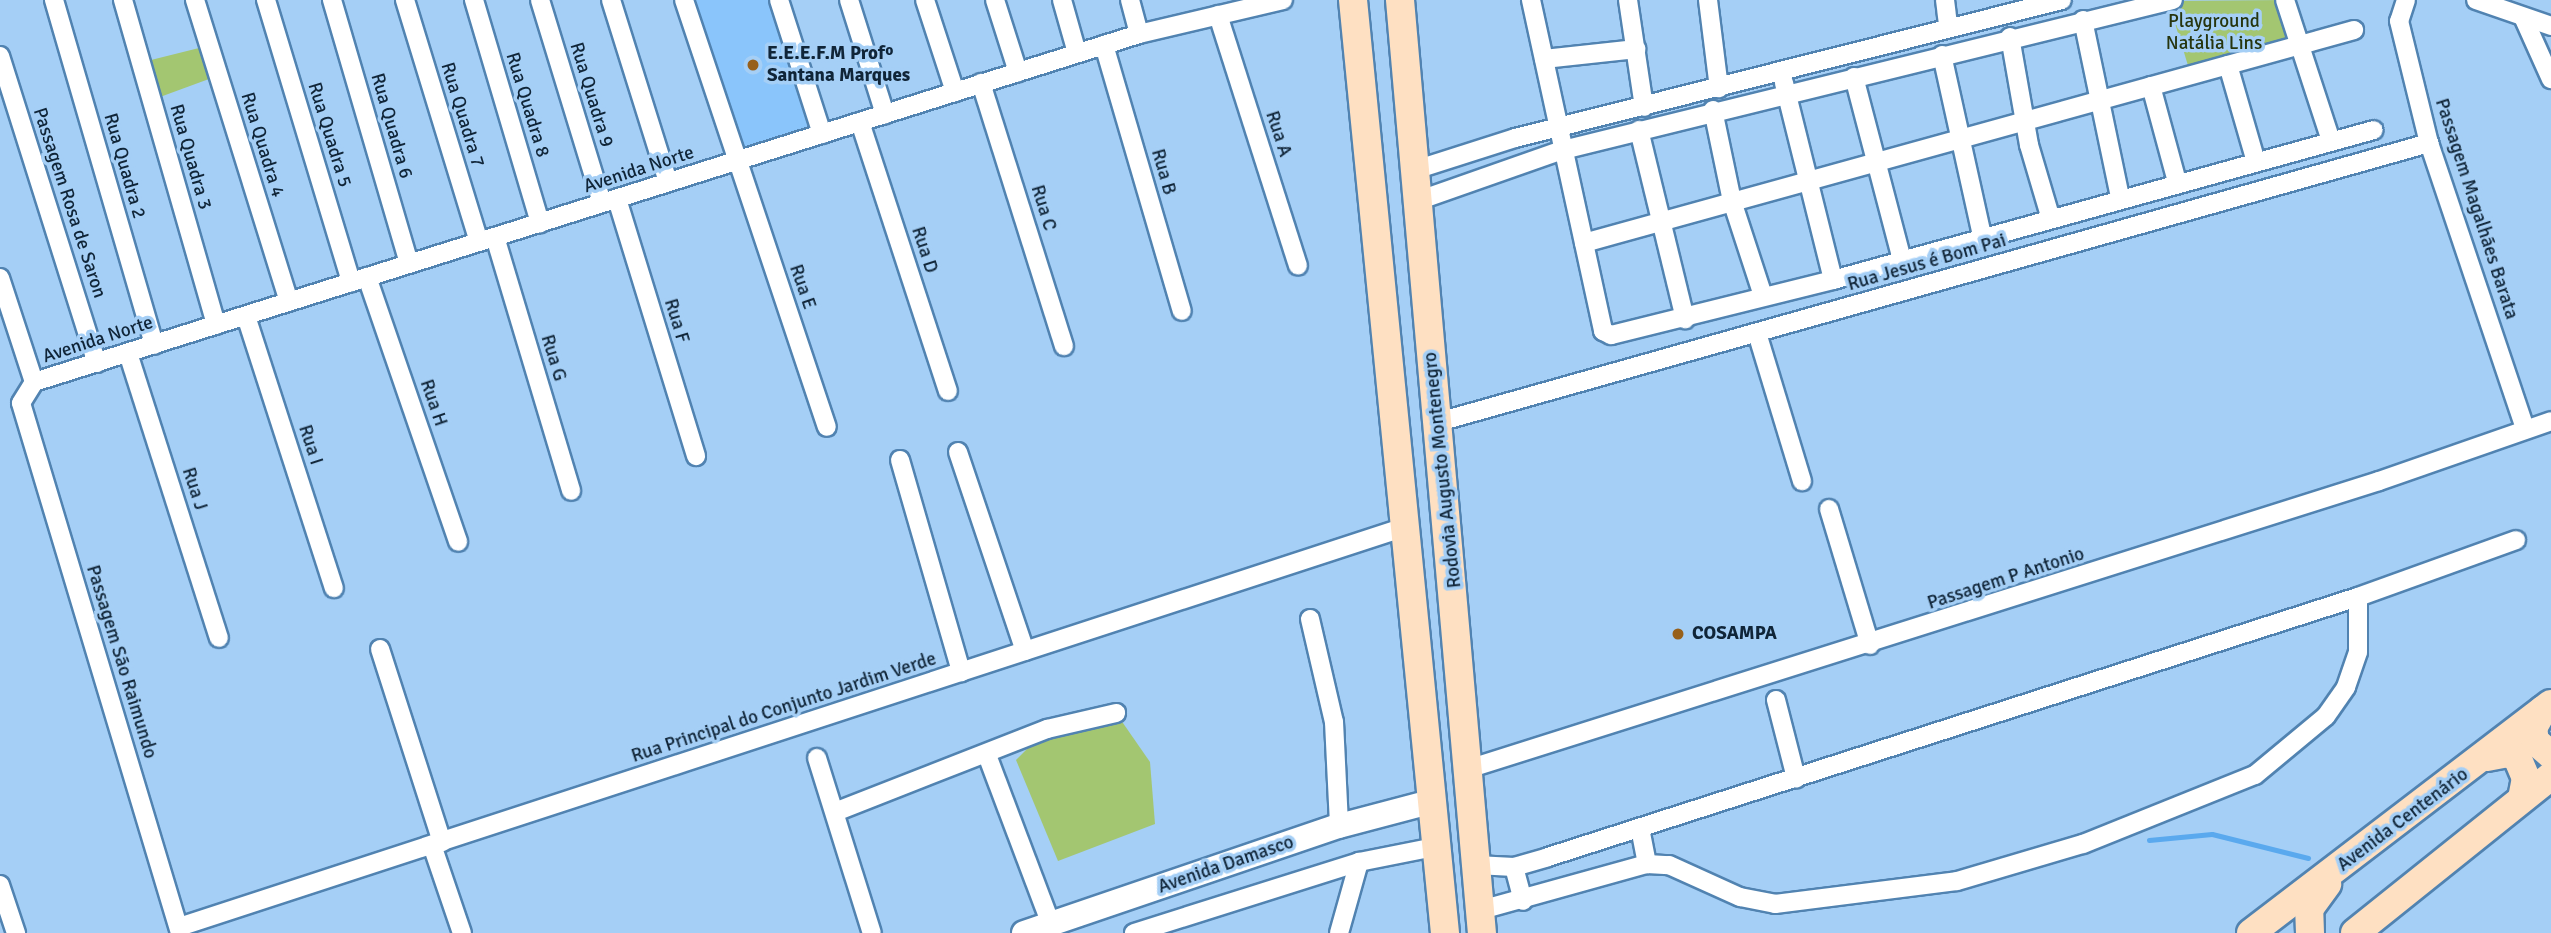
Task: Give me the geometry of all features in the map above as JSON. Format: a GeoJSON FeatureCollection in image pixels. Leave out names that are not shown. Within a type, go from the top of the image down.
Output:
{"type":"FeatureCollection","features":[{"type":"Feature","properties":{"kind":"main road"},"geometry":{"type":"LineString","coordinates":[[1353,0],[1402,528],[1445,933]]}},
{"type":"Feature","properties":{"kind":"main road","name":"Rodovia Augusto Montenegro"},"geometry":{"type":"LineString","coordinates":[[1400,0],[1418,169],[1435,423],[1471,768],[1476,865],[1486,920]]}},
{"type":"Feature","properties":{"kind":"main road"},"geometry":{"type":"LineString","coordinates":[[2547,707],[2533,728],[2535,741],[2551,755]]}},
{"type":"Feature","properties":{"kind":"main road","name":"Avenida Centenário"},"geometry":{"type":"LineString","coordinates":[[2251,933],[2487,757],[2547,707]]}},
{"type":"Feature","properties":{"kind":"main road"},"geometry":{"type":"LineString","coordinates":[[2487,757],[2507,753],[2517,757],[2526,778],[2522,798]]}},
{"type":"Feature","properties":{"kind":"main road"},"geometry":{"type":"LineString","coordinates":[[2355,933],[2551,776]]}},
{"type":"Feature","properties":{"kind":"main road"},"geometry":{"type":"LineString","coordinates":[[2310,933],[2315,896],[2365,849]]}},
{"type":"Feature","properties":{"kind":"main road"},"geometry":{"type":"LineString","coordinates":[[1431,933],[1429,912],[1439,878]]}},
{"type":"Feature","properties":{"kind":"street","name":"Rua Quadra 2"},"geometry":{"type":"LineString","coordinates":[[54,0],[154,345]]}},
{"type":"Feature","properties":{"kind":"street","name":"Rua Quadra 3"},"geometry":{"type":"LineString","coordinates":[[123,0],[216,325]]}},
{"type":"Feature","properties":{"kind":"street","name":"Rua Quadra 4"},"geometry":{"type":"LineString","coordinates":[[195,0],[289,302]]}},
{"type":"Feature","properties":{"kind":"street","name":"Rua Quadra 5"},"geometry":{"type":"LineString","coordinates":[[266,0],[359,280]]}},
{"type":"Feature","properties":{"kind":"street","name":"Rua Quadra 6"},"geometry":{"type":"LineString","coordinates":[[332,0],[409,264]]}},
{"type":"Feature","properties":{"kind":"street","name":"Rua Quadra 7"},"geometry":{"type":"LineString","coordinates":[[405,0],[487,239]]}},
{"type":"Feature","properties":{"kind":"street","name":"Rua Quadra 8"},"geometry":{"type":"LineString","coordinates":[[474,0],[540,223]]}},
{"type":"Feature","properties":{"kind":"street","name":"Rua Quadra 9"},"geometry":{"type":"LineString","coordinates":[[540,0],[609,201]]}},
{"type":"Feature","properties":{"kind":"street"},"geometry":{"type":"LineString","coordinates":[[611,0],[668,182]]}},
{"type":"Feature","properties":{"kind":"street","name":"Rua E"},"geometry":{"type":"LineString","coordinates":[[684,0],[827,427]]}},
{"type":"Feature","properties":{"kind":"street"},"geometry":{"type":"LineString","coordinates":[[779,0],[822,134]]}},
{"type":"Feature","properties":{"kind":"street"},"geometry":{"type":"LineString","coordinates":[[849,0],[885,114]]}},
{"type":"Feature","properties":{"kind":"street"},"geometry":{"type":"LineString","coordinates":[[925,0],[955,92]]}},
{"type":"Feature","properties":{"kind":"street"},"geometry":{"type":"LineString","coordinates":[[995,0],[1018,72]]}},
{"type":"Feature","properties":{"kind":"street"},"geometry":{"type":"LineString","coordinates":[[1062,0],[1077,53]]}},
{"type":"Feature","properties":{"kind":"street"},"geometry":{"type":"LineString","coordinates":[[1130,0],[1139,34]]}},
{"type":"Feature","properties":{"kind":"street","name":"Rua A"},"geometry":{"type":"LineString","coordinates":[[1200,0],[1211,17],[1298,266]]}},
{"type":"Feature","properties":{"kind":"street"},"geometry":{"type":"LineString","coordinates":[[1531,0],[1603,331],[1611,335],[1833,280],[2050,216],[2374,130]]}},
{"type":"Feature","properties":{"kind":"street"},"geometry":{"type":"LineString","coordinates":[[1628,0],[1644,107]]}},
{"type":"Feature","properties":{"kind":"street"},"geometry":{"type":"LineString","coordinates":[[1708,0],[1719,88]]}},
{"type":"Feature","properties":{"kind":"street"},"geometry":{"type":"LineString","coordinates":[[1945,0],[1948,26]]}},
{"type":"Feature","properties":{"kind":"street"},"geometry":{"type":"LineString","coordinates":[[1418,169],[1558,128],[1719,88],[2012,6],[2063,0]]}},
{"type":"Feature","properties":{"kind":"street"},"geometry":{"type":"LineString","coordinates":[[1420,200],[1563,150],[1713,110],[2083,20],[2105,8],[2173,0]]}},
{"type":"Feature","properties":{"kind":"street"},"geometry":{"type":"LineString","coordinates":[[2285,0],[2330,141]]}},
{"type":"Feature","properties":{"kind":"street","name":"Passagem Magalhães Barata"},"geometry":{"type":"LineString","coordinates":[[2406,0],[2399,21],[2429,143],[2525,429]]}},
{"type":"Feature","properties":{"kind":"street"},"geometry":{"type":"LineString","coordinates":[[2476,0],[2524,19],[2551,26]]}},
{"type":"Feature","properties":{"kind":"street","name":"Avenida Norte"},"geometry":{"type":"LineString","coordinates":[[21,403],[34,382],[1077,53],[1139,34],[1275,1]]}},
{"type":"Feature","properties":{"kind":"street"},"geometry":{"type":"LineString","coordinates":[[2524,19],[2551,79]]}},
{"type":"Feature","properties":{"kind":"street"},"geometry":{"type":"LineString","coordinates":[[2083,20],[2120,197]]}},
{"type":"Feature","properties":{"kind":"street"},"geometry":{"type":"LineString","coordinates":[[1584,243],[2354,30]]}},
{"type":"Feature","properties":{"kind":"street"},"geometry":{"type":"LineString","coordinates":[[2010,37],[2025,122],[2050,216]]}},
{"type":"Feature","properties":{"kind":"street","name":"Rua B"},"geometry":{"type":"LineString","coordinates":[[1104,45],[1182,311]]}},
{"type":"Feature","properties":{"kind":"street"},"geometry":{"type":"LineString","coordinates":[[1544,60],[1636,49]]}},
{"type":"Feature","properties":{"kind":"street"},"geometry":{"type":"LineString","coordinates":[[1942,55],[1982,236]]}},
{"type":"Feature","properties":{"kind":"street","name":"Passagem Rosa de Saron"},"geometry":{"type":"LineString","coordinates":[[0,56],[97,363]]}},
{"type":"Feature","properties":{"kind":"street"},"geometry":{"type":"LineString","coordinates":[[2228,65],[2256,162]]}},
{"type":"Feature","properties":{"kind":"street"},"geometry":{"type":"LineString","coordinates":[[1781,69],[1806,181],[1833,280]]}},
{"type":"Feature","properties":{"kind":"street"},"geometry":{"type":"LineString","coordinates":[[1854,77],[1902,260]]}},
{"type":"Feature","properties":{"kind":"street","name":"Rua C"},"geometry":{"type":"LineString","coordinates":[[981,83],[1064,346]]}},
{"type":"Feature","properties":{"kind":"street"},"geometry":{"type":"LineString","coordinates":[[2151,86],[2177,182]]}},
{"type":"Feature","properties":{"kind":"street"},"geometry":{"type":"LineString","coordinates":[[1713,110],[1732,201],[1763,296]]}},
{"type":"Feature","properties":{"kind":"street","name":"Rua D"},"geometry":{"type":"LineString","coordinates":[[860,122],[948,391]]}},
{"type":"Feature","properties":{"kind":"street"},"geometry":{"type":"LineString","coordinates":[[1639,130],[1664,222],[1685,318]]}},
{"type":"Feature","properties":{"kind":"street","name":"Rua Jesus é Bom Pai"},"geometry":{"type":"LineString","coordinates":[[1435,423],[2429,143]]}},
{"type":"Feature","properties":{"kind":"street","name":"Rua F"},"geometry":{"type":"LineString","coordinates":[[609,201],[696,456]]}},
{"type":"Feature","properties":{"kind":"street","name":"Rua G"},"geometry":{"type":"LineString","coordinates":[[487,239],[571,491]]}},
{"type":"Feature","properties":{"kind":"street"},"geometry":{"type":"LineString","coordinates":[[0,278],[34,382]]}},
{"type":"Feature","properties":{"kind":"street","name":"Rua H"},"geometry":{"type":"LineString","coordinates":[[359,280],[458,542]]}},
{"type":"Feature","properties":{"kind":"street","name":"Rua I"},"geometry":{"type":"LineString","coordinates":[[246,316],[334,588]]}},
{"type":"Feature","properties":{"kind":"street"},"geometry":{"type":"LineString","coordinates":[[1757,333],[1802,481]]}},
{"type":"Feature","properties":{"kind":"street","name":"Rua J"},"geometry":{"type":"LineString","coordinates":[[128,353],[219,638]]}},
{"type":"Feature","properties":{"kind":"street","name":"Passagem São Raimundo"},"geometry":{"type":"LineString","coordinates":[[21,403],[179,930]]}},
{"type":"Feature","properties":{"kind":"street","name":"Passagem P Antonio"},"geometry":{"type":"LineString","coordinates":[[1471,768],[1870,645],[2551,421]]}},
{"type":"Feature","properties":{"kind":"street"},"geometry":{"type":"LineString","coordinates":[[958,452],[1025,651]]}},
{"type":"Feature","properties":{"kind":"street"},"geometry":{"type":"LineString","coordinates":[[900,460],[961,672]]}},
{"type":"Feature","properties":{"kind":"street"},"geometry":{"type":"LineString","coordinates":[[1829,509],[1870,645]]}},
{"type":"Feature","properties":{"kind":"street","name":"Rua Principal do Conjunto Jardim Verde"},"geometry":{"type":"LineString","coordinates":[[179,930],[1402,528]]}},
{"type":"Feature","properties":{"kind":"street"},"geometry":{"type":"LineString","coordinates":[[1476,865],[1514,867],[1640,828],[2358,597],[2516,540]]}},
{"type":"Feature","properties":{"kind":"street"},"geometry":{"type":"LineString","coordinates":[[1486,920],[1523,901],[1647,863],[1669,865],[1740,897],[1775,904],[1957,881],[2083,844],[2215,795],[2255,775],[2326,716],[2346,687],[2358,652],[2358,597]]}},
{"type":"Feature","properties":{"kind":"street"},"geometry":{"type":"LineString","coordinates":[[1310,620],[1334,722],[1339,827]]}},
{"type":"Feature","properties":{"kind":"street"},"geometry":{"type":"LineString","coordinates":[[380,649],[462,933]]}},
{"type":"Feature","properties":{"kind":"street"},"geometry":{"type":"LineString","coordinates":[[1776,700],[1796,778]]}},
{"type":"Feature","properties":{"kind":"street"},"geometry":{"type":"LineString","coordinates":[[835,812],[1047,729],[1116,713]]}},
{"type":"Feature","properties":{"kind":"street"},"geometry":{"type":"LineString","coordinates":[[986,755],[1051,924]]}},
{"type":"Feature","properties":{"kind":"street"},"geometry":{"type":"LineString","coordinates":[[817,758],[872,933]]}},
{"type":"Feature","properties":{"kind":"street","name":"Avenida Damasco"},"geometry":{"type":"LineString","coordinates":[[1024,933],[1339,827],[1430,802]]}},
{"type":"Feature","properties":{"kind":"street"},"geometry":{"type":"LineString","coordinates":[[1640,828],[1647,863]]}},
{"type":"Feature","properties":{"kind":"street","name":"Avenida Damasco"},"geometry":{"type":"LineString","coordinates":[[1145,931],[1359,862],[1434,847]]}},
{"type":"Feature","properties":{"kind":"street"},"geometry":{"type":"LineString","coordinates":[[1339,933],[1359,862]]}},
{"type":"Feature","properties":{"kind":"street"},"geometry":{"type":"LineString","coordinates":[[1514,867],[1523,901]]}},
{"type":"Feature","properties":{"kind":"street"},"geometry":{"type":"LineString","coordinates":[[0,885],[16,933]]}},
{"type":"Feature","properties":{"kind":"shaded area","name":"E.E.E.F.M Profº Santana Marques"},"geometry":{"type":"Polygon","coordinates":[[[689,0],[774,0],[817,131],[742,159],[689,0]]]}},
{"type":"Feature","properties":{"kind":"green space","name":"Playground Natália Lins"},"geometry":{"type":"Polygon","coordinates":[[[2285,0],[2301,46],[2191,75],[2168,1],[2285,0]]]}},
{"type":"Feature","properties":{"kind":"green space"},"geometry":{"type":"Polygon","coordinates":[[[199,48],[209,79],[160,97],[147,61],[199,48]]]}},
{"type":"Feature","properties":{"kind":"green space"},"geometry":{"type":"Polygon","coordinates":[[[1116,713],[1150,762],[1155,824],[1058,861],[1016,760],[1047,729],[1116,713]]]}},
{"type":"Feature","properties":{"kind":"waterway"},"geometry":{"type":"LineString","coordinates":[[2149,840],[2212,834],[2308,858]]}},
{"type":"Feature","properties":{"kind":"place","name":"E.E.E.F.M Profº Santana Marques"},"geometry":{"type":"Point","coordinates":[753,65]}},
{"type":"Feature","properties":{"kind":"place","name":"COSAMPA"},"geometry":{"type":"Point","coordinates":[1678,634]}}]}
